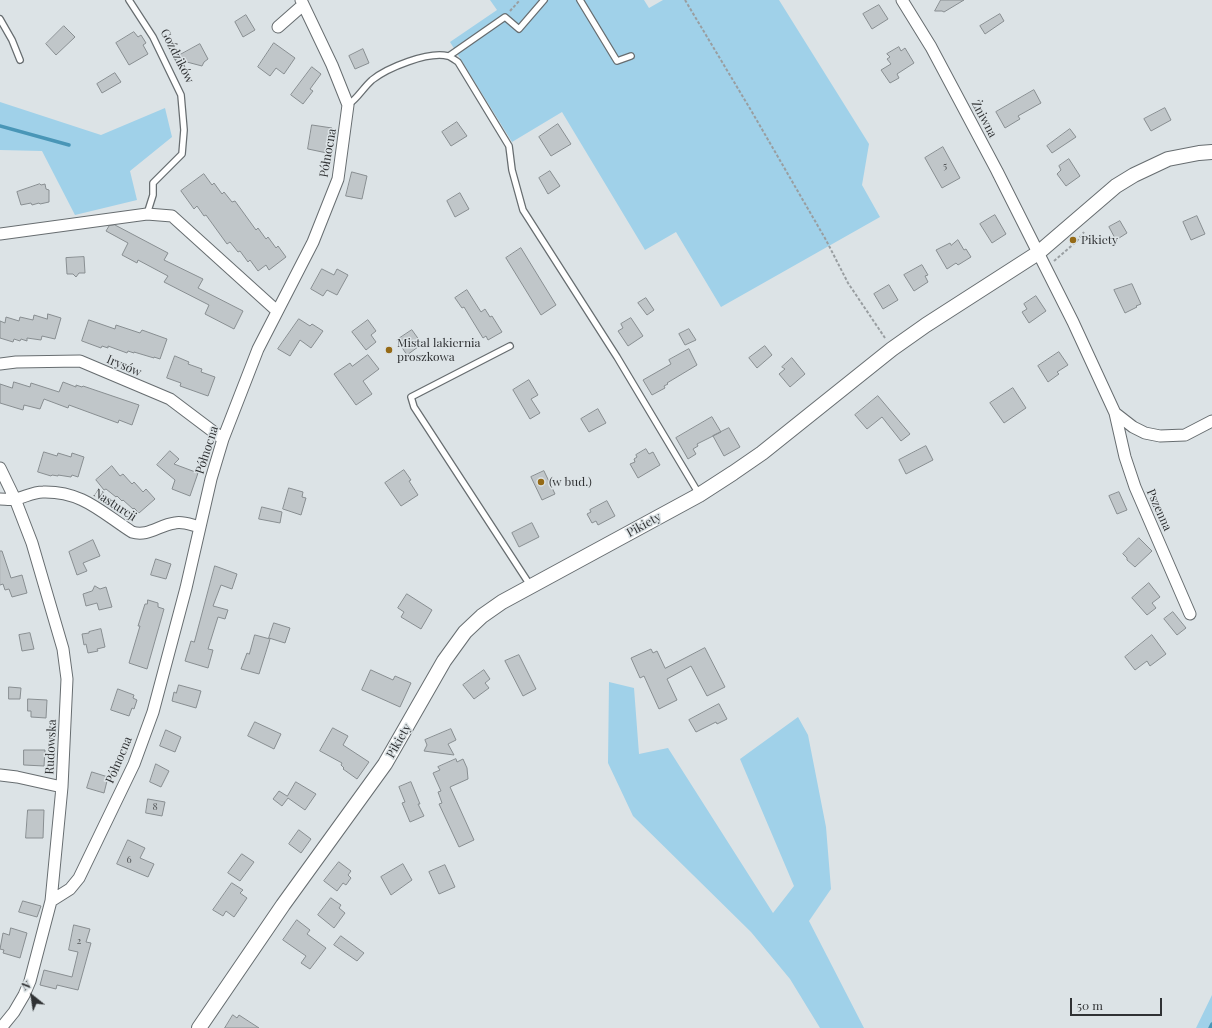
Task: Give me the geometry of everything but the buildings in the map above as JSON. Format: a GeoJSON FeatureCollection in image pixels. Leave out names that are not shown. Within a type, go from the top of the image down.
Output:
{"type":"FeatureCollection","features":[{"type":"Feature","properties":{"kind":"street","name":"Żniwna"},"geometry":{"type":"LineString","coordinates":[[902,0],[942,68],[997,171],[1038,253]]}},
{"type":"Feature","properties":{"kind":"street","name":"Północna"},"geometry":{"type":"LineString","coordinates":[[51,901],[70,889],[80,878],[134,764],[160,689],[186,588],[211,478],[223,439],[258,349],[313,242],[338,179],[348,105],[332,65],[302,2],[278,27]]}},
{"type":"Feature","properties":{"kind":"street","name":"Pikiety"},"geometry":{"type":"LineString","coordinates":[[199,1028],[283,906],[385,764],[444,661],[465,632],[482,616],[502,602],[530,586],[699,495],[762,453],[892,349],[926,325],[1038,253],[1116,186],[1134,175],[1168,159],[1212,152]]}},
{"type":"Feature","properties":{"kind":"street"},"geometry":{"type":"LineString","coordinates":[[0,234],[147,214],[172,216],[277,312]]}},
{"type":"Feature","properties":{"kind":"street","name":"Pszenna"},"geometry":{"type":"LineString","coordinates":[[1038,253],[1115,413],[1125,457],[1135,487],[1190,614]]}},
{"type":"Feature","properties":{"kind":"street","name":"Irysów"},"geometry":{"type":"LineString","coordinates":[[0,364],[16,362],[80,361],[170,399],[223,439]]}},
{"type":"Feature","properties":{"kind":"street","name":"Pszenna"},"geometry":{"type":"LineString","coordinates":[[1115,413],[1133,427],[1160,436],[1185,435],[1212,421]]}},
{"type":"Feature","properties":{"kind":"street","name":"Rudowska"},"geometry":{"type":"LineString","coordinates":[[0,468],[15,499],[32,543],[63,648],[67,679],[62,787],[51,901],[30,981],[17,1008],[2,1028]]}},
{"type":"Feature","properties":{"kind":"street","name":"Nasturcji"},"geometry":{"type":"LineString","coordinates":[[15,499],[42,492],[67,494],[92,504],[132,532],[139,534],[147,533],[173,523],[183,522],[200,527]]}},
{"type":"Feature","properties":{"kind":"street"},"geometry":{"type":"LineString","coordinates":[[0,499],[15,499]]}},
{"type":"Feature","properties":{"kind":"street"},"geometry":{"type":"LineString","coordinates":[[0,775],[17,777],[62,787]]}},
{"type":"Feature","properties":{"kind":"lane","name":"Goździków"},"geometry":{"type":"LineString","coordinates":[[129,0],[153,37],[181,95],[184,130],[182,154],[153,183],[153,195],[147,214]]}},
{"type":"Feature","properties":{"kind":"lane"},"geometry":{"type":"LineString","coordinates":[[449,56],[505,18],[519,29],[544,0]]}},
{"type":"Feature","properties":{"kind":"lane"},"geometry":{"type":"LineString","coordinates":[[580,0],[617,61],[631,56]]}},
{"type":"Feature","properties":{"kind":"lane"},"geometry":{"type":"LineString","coordinates":[[0,19],[12,40],[20,60]]}},
{"type":"Feature","properties":{"kind":"lane"},"geometry":{"type":"LineString","coordinates":[[348,105],[355,100],[371,81],[388,70],[436,54],[449,56],[458,62],[509,146],[512,170],[523,210],[617,357],[699,495]]}},
{"type":"Feature","properties":{"kind":"lane"},"geometry":{"type":"LineString","coordinates":[[510,346],[411,397],[414,407],[530,586]]}},
{"type":"Feature","properties":{"kind":"path"},"geometry":{"type":"LineString","coordinates":[[505,18],[520,0]]}},
{"type":"Feature","properties":{"kind":"path"},"geometry":{"type":"LineString","coordinates":[[685,0],[826,240],[848,283],[892,349]]}},
{"type":"Feature","properties":{"kind":"path"},"geometry":{"type":"LineString","coordinates":[[1046,268],[1077,241],[1085,230]]}},
{"type":"Feature","properties":{"kind":"shaded area"},"geometry":{"type":"Polygon","coordinates":[[[490,0],[644,0],[649,8],[663,0],[779,0],[869,144],[862,185],[880,217],[721,307],[676,232],[645,250],[562,112],[512,142],[450,42],[497,10],[490,0]]]}},
{"type":"Feature","properties":{"kind":"shaded area"},"geometry":{"type":"Polygon","coordinates":[[[0,102],[101,135],[165,108],[172,137],[130,171],[137,200],[75,215],[42,151],[0,150],[0,102]]]}},
{"type":"Feature","properties":{"kind":"shaded area"},"geometry":{"type":"Polygon","coordinates":[[[609,682],[634,688],[639,754],[668,748],[773,913],[794,886],[740,759],[798,717],[808,735],[826,827],[831,889],[809,921],[864,1028],[820,1028],[790,979],[751,932],[633,816],[608,763],[609,682]]]}},
{"type":"Feature","properties":{"kind":"shaded area"},"geometry":{"type":"Polygon","coordinates":[[[1212,995],[1212,1028],[1196,1028],[1212,995]]]}},
{"type":"Feature","properties":{"kind":"waterway"},"geometry":{"type":"LineString","coordinates":[[0,126],[69,145]]}},
{"type":"Feature","properties":{"kind":"waterway"},"geometry":{"type":"LineString","coordinates":[[1210,1028],[1212,1024]]}},
{"type":"Feature","properties":{"kind":"place","name":"Pikiety"},"geometry":{"type":"Point","coordinates":[1073,240]}},
{"type":"Feature","properties":{"kind":"place","name":"Mistal lakiernia proszkowa"},"geometry":{"type":"Point","coordinates":[389,350]}},
{"type":"Feature","properties":{"kind":"place","name":"(w bud.)"},"geometry":{"type":"Point","coordinates":[541,482]}}]}
